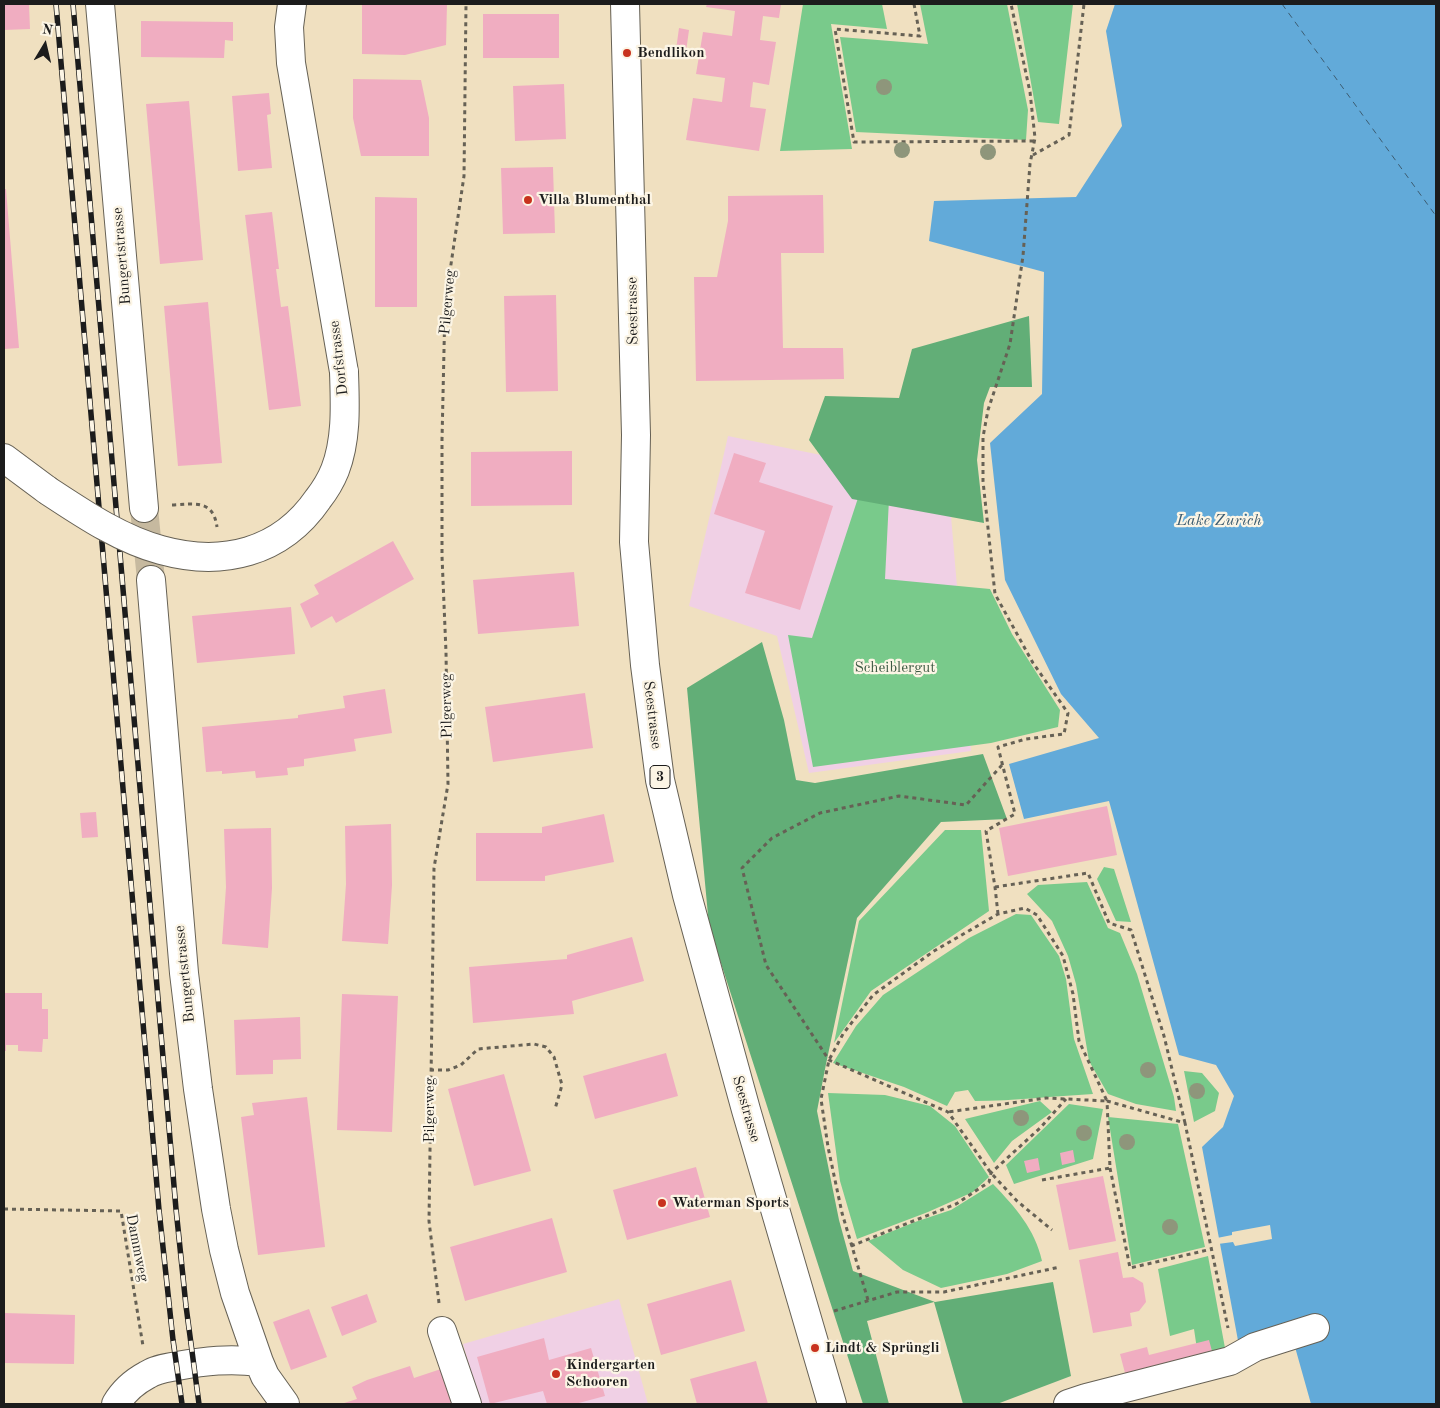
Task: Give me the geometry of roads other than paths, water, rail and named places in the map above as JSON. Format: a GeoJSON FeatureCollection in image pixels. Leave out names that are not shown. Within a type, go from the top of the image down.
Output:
{"type":"FeatureCollection","features":[{"type":"Feature","properties":{"kind":"street","name":"Bungertstrasse"},"geometry":{"type":"LineString","coordinates":[[100,4],[144,508]]}},
{"type":"Feature","properties":{"kind":"street","name":"Dorfstrasse"},"geometry":{"type":"LineString","coordinates":[[4,458],[47,490],[110,529],[159,550],[209,558],[253,550],[282,536],[296,526],[311,510],[325,490],[335,469],[344,426],[344,372],[291,63],[289,27],[292,4]]}},
{"type":"Feature","properties":{"kind":"street","name":"Seestrasse"},"geometry":{"type":"LineString","coordinates":[[625,4],[636,435],[634,542],[645,665],[660,780],[686,895],[832,1404]]}},
{"type":"Feature","properties":{"kind":"street","name":"Bungertstrasse"},"geometry":{"type":"LineString","coordinates":[[152,580],[184,973],[198,1089],[216,1210],[235,1293],[259,1362],[285,1404]]}},
{"type":"Feature","properties":{"kind":"street"},"geometry":{"type":"LineString","coordinates":[[1068,1404],[1230,1361],[1255,1347],[1315,1328]]}},
{"type":"Feature","properties":{"kind":"street"},"geometry":{"type":"LineString","coordinates":[[442,1331],[468,1404]]}},
{"type":"Feature","properties":{"kind":"street"},"geometry":{"type":"LineString","coordinates":[[116,1404],[126,1390],[148,1374],[159,1370],[206,1360],[236,1359],[259,1362]]}},
{"type":"Feature","properties":{"kind":"water","name":"Lake Zurich"},"geometry":{"type":"Polygon","coordinates":[[[1115,4],[1436,4],[1436,1404],[1311,1404],[1295,1347],[1242,1362],[1202,1147],[1223,1127],[1234,1096],[1216,1065],[1179,1055],[1109,801],[1024,819],[1009,764],[1099,738],[1061,694],[1005,580],[990,443],[1042,394],[1044,272],[929,241],[934,201],[1076,197],[1122,126],[1106,31],[1115,4]]]}},
{"type":"Feature","properties":{"kind":"tunnel"},"geometry":{"type":"LineString","coordinates":[[144,508],[151,580]]}},
{"type":"Feature","properties":{"kind":"railway"},"geometry":{"type":"LineString","coordinates":[[56,4],[159,1210],[182,1404]]}},
{"type":"Feature","properties":{"kind":"railway"},"geometry":{"type":"LineString","coordinates":[[73,4],[176,1209],[199,1404]]}},
{"type":"Feature","properties":{"kind":"place","name":"Bendlikon"},"geometry":{"type":"Point","coordinates":[627,53]}},
{"type":"Feature","properties":{"kind":"place","name":"Villa Blumenthal"},"geometry":{"type":"Point","coordinates":[528,200]}},
{"type":"Feature","properties":{"kind":"place","name":"Waterman Sports"},"geometry":{"type":"Point","coordinates":[662,1203]}},
{"type":"Feature","properties":{"kind":"place","name":"Lindt & Sprüngli"},"geometry":{"type":"Point","coordinates":[815,1348]}},
{"type":"Feature","properties":{"kind":"place","name":"Kindergarten Schooren"},"geometry":{"type":"Point","coordinates":[556,1374]}},
{"type":"Feature","properties":{"kind":"park label","name":"Scheiblergut"},"geometry":{"type":"Point","coordinates":[895,668]}}]}
